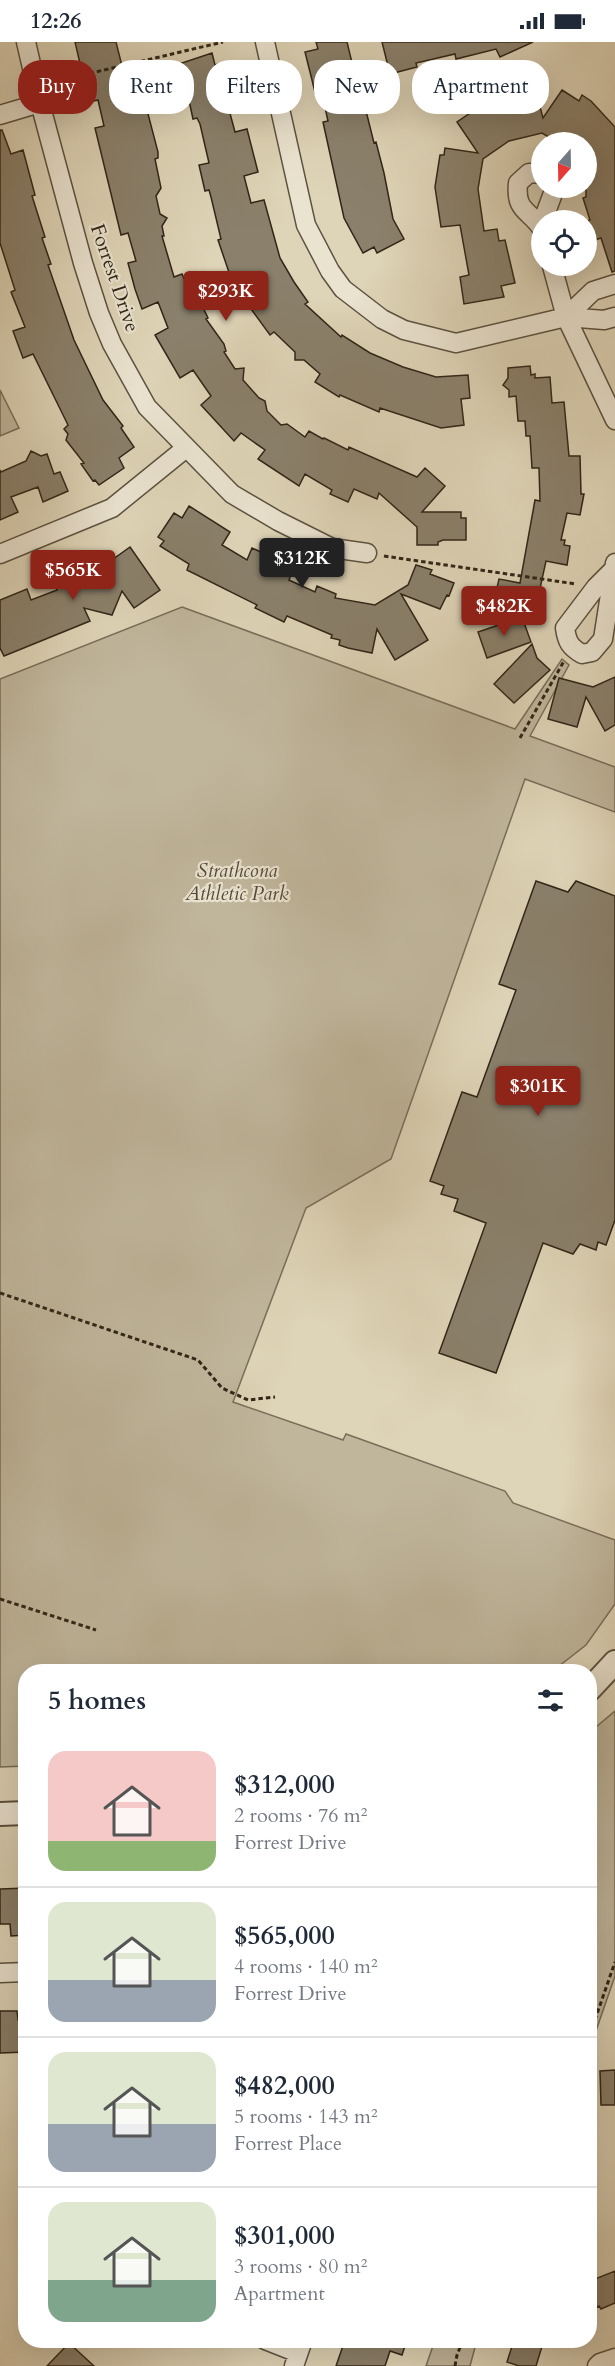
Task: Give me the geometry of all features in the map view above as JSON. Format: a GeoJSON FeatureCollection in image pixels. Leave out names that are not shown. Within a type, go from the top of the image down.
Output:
{"type":"FeatureCollection","features":[{"type":"Feature","properties":{"kind":"street","name":"Forrest Drive"},"geometry":{"type":"LineString","coordinates":[[26,42],[30,60]]}},
{"type":"Feature","properties":{"kind":"street"},"geometry":{"type":"LineString","coordinates":[[265,42],[306,225],[330,271],[343,289],[389,323],[404,330],[456,343],[566,317],[604,320],[615,317]]}},
{"type":"Feature","properties":{"kind":"street"},"geometry":{"type":"LineString","coordinates":[[0,115],[18,106]]}},
{"type":"Feature","properties":{"kind":"street","name":"Forrest Drive"},"geometry":{"type":"LineString","coordinates":[[43,114],[99,313],[112,344],[147,407],[232,494],[332,548],[367,554]]}},
{"type":"Feature","properties":{"kind":"street"},"geometry":{"type":"LineString","coordinates":[[531,173],[518,183],[516,198],[531,217]]}},
{"type":"Feature","properties":{"kind":"street"},"geometry":{"type":"LineString","coordinates":[[555,276],[566,317],[615,420]]}},
{"type":"Feature","properties":{"kind":"street"},"geometry":{"type":"LineString","coordinates":[[566,317],[593,291],[615,284]]}},
{"type":"Feature","properties":{"kind":"street"},"geometry":{"type":"LineString","coordinates":[[0,554],[112,508],[130,496],[186,448]]}},
{"type":"Feature","properties":{"kind":"street"},"geometry":{"type":"LineString","coordinates":[[614,566],[603,639],[592,652],[582,654],[572,648],[566,640],[565,628],[614,566]]}},
{"type":"Feature","properties":{"kind":"street"},"geometry":{"type":"LineString","coordinates":[[597,1681],[615,1662]]}},
{"type":"Feature","properties":{"kind":"street"},"geometry":{"type":"LineString","coordinates":[[0,1814],[18,1813]]}},
{"type":"Feature","properties":{"kind":"street"},"geometry":{"type":"LineString","coordinates":[[0,1973],[18,1972]]}},
{"type":"Feature","properties":{"kind":"street"},"geometry":{"type":"LineString","coordinates":[[597,2366],[615,2358]]}},
{"type":"Feature","properties":{"kind":"path"},"geometry":{"type":"LineString","coordinates":[[97,78],[223,42]]}},
{"type":"Feature","properties":{"kind":"path"},"geometry":{"type":"LineString","coordinates":[[367,554],[596,587]]}},
{"type":"Feature","properties":{"kind":"path"},"geometry":{"type":"LineString","coordinates":[[520,738],[572,648]]}},
{"type":"Feature","properties":{"kind":"path"},"geometry":{"type":"LineString","coordinates":[[0,1293],[198,1360],[222,1388],[248,1400],[275,1397]]}},
{"type":"Feature","properties":{"kind":"path"},"geometry":{"type":"LineString","coordinates":[[0,1599],[96,1629]]}},
{"type":"Feature","properties":{"kind":"path"},"geometry":{"type":"LineString","coordinates":[[597,2014],[615,1962]]}},
{"type":"Feature","properties":{"kind":"path"},"geometry":{"type":"LineString","coordinates":[[455,2366],[460,2348]]}},
{"type":"Feature","properties":{"kind":"green space"},"geometry":{"type":"Polygon","coordinates":[[[0,390],[19,428],[0,436],[0,390]]]}},
{"type":"Feature","properties":{"kind":"green space","name":"Strathcona Athletic Park"},"geometry":{"type":"Polygon","coordinates":[[[182,607],[515,729],[562,659],[569,665],[530,736],[615,767],[615,812],[525,779],[391,1159],[306,1208],[233,1402],[343,1440],[346,1434],[505,1491],[513,1503],[615,1540],[615,1604],[586,1645],[562,1664],[18,1664],[18,1766],[0,1767],[0,679],[182,607]]]}},
{"type":"Feature","properties":{"kind":"green space"},"geometry":{"type":"Polygon","coordinates":[[[615,1711],[615,1976],[597,2028],[597,1726],[615,1711]]]}},
{"type":"Feature","properties":{"kind":"green space"},"geometry":{"type":"Polygon","coordinates":[[[432,2348],[475,2348],[470,2366],[426,2366],[432,2348]]]}},
{"type":"Feature","properties":{"kind":"building"},"geometry":{"type":"Polygon","coordinates":[[[75,42],[116,42],[120,60],[109,60],[109,114],[148,114],[158,152],[158,158],[155,159],[161,188],[156,196],[160,214],[167,218],[162,226],[164,236],[162,236],[174,277],[182,274],[186,283],[192,285],[208,318],[206,319],[224,344],[226,351],[224,352],[235,369],[244,368],[243,380],[259,398],[265,401],[267,411],[281,425],[287,424],[305,437],[309,431],[348,450],[349,447],[417,477],[425,468],[445,486],[422,512],[461,512],[461,518],[466,518],[466,540],[443,540],[438,542],[438,545],[417,545],[417,527],[379,493],[377,499],[354,489],[348,502],[330,494],[332,490],[305,474],[299,486],[258,459],[265,450],[241,433],[234,441],[201,405],[211,396],[193,370],[180,378],[155,335],[168,328],[158,302],[142,309],[128,263],[136,261],[128,233],[121,235],[95,128],[104,126],[97,100],[97,60],[79,60],[75,42]]]}},
{"type":"Feature","properties":{"kind":"building"},"geometry":{"type":"Polygon","coordinates":[[[316,42],[347,42],[351,60],[314,60],[314,88],[305,52],[318,49],[316,42]]]}},
{"type":"Feature","properties":{"kind":"building"},"geometry":{"type":"Polygon","coordinates":[[[382,42],[533,42],[500,57],[496,49],[456,59],[455,54],[429,60],[412,60],[412,68],[400,71],[400,60],[386,60],[382,42]]]}},
{"type":"Feature","properties":{"kind":"building"},"geometry":{"type":"Polygon","coordinates":[[[212,53],[214,60],[206,60],[206,114],[230,114],[235,132],[247,129],[258,172],[244,176],[251,203],[264,200],[280,258],[308,302],[305,304],[341,337],[342,335],[370,353],[403,367],[436,377],[468,375],[470,398],[461,399],[464,425],[441,428],[380,408],[379,412],[340,395],[339,397],[315,382],[320,374],[304,360],[295,360],[295,352],[274,332],[270,335],[249,306],[247,307],[241,300],[234,287],[218,240],[221,239],[209,190],[205,191],[199,165],[209,163],[200,124],[197,118],[193,119],[192,114],[194,114],[194,60],[191,60],[212,53]]]}},
{"type":"Feature","properties":{"kind":"building"},"geometry":{"type":"Polygon","coordinates":[[[562,90],[579,101],[582,95],[591,101],[615,127],[615,271],[612,272],[601,238],[597,239],[597,210],[587,210],[583,198],[597,198],[597,132],[531,132],[531,136],[509,141],[483,159],[478,189],[484,231],[497,229],[499,241],[505,240],[515,283],[501,286],[504,297],[464,304],[460,277],[469,275],[460,225],[441,227],[435,187],[440,155],[444,155],[445,148],[478,153],[457,122],[469,114],[542,114],[543,118],[546,114],[549,114],[549,109],[562,90]]]}},
{"type":"Feature","properties":{"kind":"building"},"geometry":{"type":"Polygon","coordinates":[[[326,114],[367,114],[384,173],[393,219],[404,239],[377,253],[374,247],[363,253],[344,218],[323,122],[328,121],[326,114]]]}},
{"type":"Feature","properties":{"kind":"building"},"geometry":{"type":"Polygon","coordinates":[[[0,130],[2,130],[11,154],[23,150],[35,195],[32,196],[45,237],[42,238],[51,264],[48,265],[74,340],[103,400],[123,426],[121,428],[134,447],[119,458],[124,468],[99,485],[95,480],[93,481],[81,464],[84,463],[66,440],[68,434],[64,429],[68,425],[33,354],[23,358],[13,331],[25,327],[11,292],[15,290],[0,243],[0,130]]]}},
{"type":"Feature","properties":{"kind":"building"},"geometry":{"type":"Polygon","coordinates":[[[530,366],[531,375],[535,374],[535,378],[550,377],[552,403],[564,402],[569,456],[580,456],[581,494],[584,494],[580,515],[567,513],[561,540],[565,540],[564,545],[570,546],[567,565],[546,561],[537,602],[533,601],[520,610],[493,605],[499,579],[520,583],[535,500],[540,501],[539,468],[532,468],[530,436],[526,436],[525,421],[518,421],[516,396],[509,397],[509,390],[503,385],[508,378],[508,368],[530,366]]]}},
{"type":"Feature","properties":{"kind":"building"},"geometry":{"type":"Polygon","coordinates":[[[31,451],[41,456],[47,454],[54,474],[60,472],[68,491],[43,502],[38,487],[11,497],[18,512],[0,520],[0,470],[1,472],[26,461],[31,451]]]}},
{"type":"Feature","properties":{"kind":"building"},"geometry":{"type":"Polygon","coordinates":[[[189,506],[230,532],[222,545],[247,560],[252,548],[294,567],[289,580],[315,592],[317,586],[336,594],[335,598],[375,605],[408,585],[416,565],[432,570],[430,574],[454,583],[440,609],[401,594],[428,640],[395,660],[377,629],[372,653],[348,648],[339,645],[340,640],[331,638],[332,635],[287,616],[284,622],[255,608],[257,605],[187,570],[189,564],[160,546],[164,541],[158,537],[174,513],[182,518],[189,506]]]}},
{"type":"Feature","properties":{"kind":"building"},"geometry":{"type":"Polygon","coordinates":[[[130,547],[160,590],[134,608],[122,591],[112,615],[84,608],[90,621],[4,656],[0,648],[0,600],[27,589],[31,600],[57,590],[53,578],[92,564],[95,572],[130,547]]]}},
{"type":"Feature","properties":{"kind":"building"},"geometry":{"type":"Polygon","coordinates":[[[522,617],[531,642],[487,658],[478,632],[522,617]]]}},
{"type":"Feature","properties":{"kind":"building"},"geometry":{"type":"Polygon","coordinates":[[[532,644],[537,658],[550,670],[514,703],[494,684],[532,644]]]}},
{"type":"Feature","properties":{"kind":"building"},"geometry":{"type":"Polygon","coordinates":[[[615,677],[615,725],[605,731],[586,697],[577,727],[548,719],[559,678],[593,687],[615,677]]]}},
{"type":"Feature","properties":{"kind":"building"},"geometry":{"type":"Polygon","coordinates":[[[536,881],[568,892],[576,881],[615,896],[615,1220],[606,1245],[598,1242],[596,1250],[580,1244],[573,1254],[543,1243],[496,1373],[439,1353],[486,1223],[454,1211],[458,1199],[441,1194],[444,1186],[430,1181],[462,1092],[477,1097],[516,990],[499,984],[536,881]]]}},
{"type":"Feature","properties":{"kind":"building"},"geometry":{"type":"Polygon","coordinates":[[[18,1888],[18,1936],[11,1936],[10,1924],[0,1924],[0,1889],[18,1888]]]}},
{"type":"Feature","properties":{"kind":"building"},"geometry":{"type":"Polygon","coordinates":[[[0,2011],[17,2011],[18,2052],[0,2053],[0,2011]]]}},
{"type":"Feature","properties":{"kind":"building"},"geometry":{"type":"Polygon","coordinates":[[[615,2070],[615,2105],[601,2105],[600,2071],[615,2070]]]}},
{"type":"Feature","properties":{"kind":"building"},"geometry":{"type":"Polygon","coordinates":[[[615,2271],[615,2303],[601,2309],[597,2307],[597,2278],[615,2271]]]}},
{"type":"Feature","properties":{"kind":"building"},"geometry":{"type":"Polygon","coordinates":[[[64,2348],[74,2348],[94,2366],[47,2366],[64,2348]]]}},
{"type":"Feature","properties":{"kind":"building"},"geometry":{"type":"Polygon","coordinates":[[[342,2348],[404,2348],[402,2355],[390,2351],[385,2366],[336,2366],[342,2348]]]}},
{"type":"Feature","properties":{"kind":"building"},"geometry":{"type":"Polygon","coordinates":[[[511,2348],[542,2348],[536,2366],[519,2366],[507,2362],[511,2348]]]}}]}
